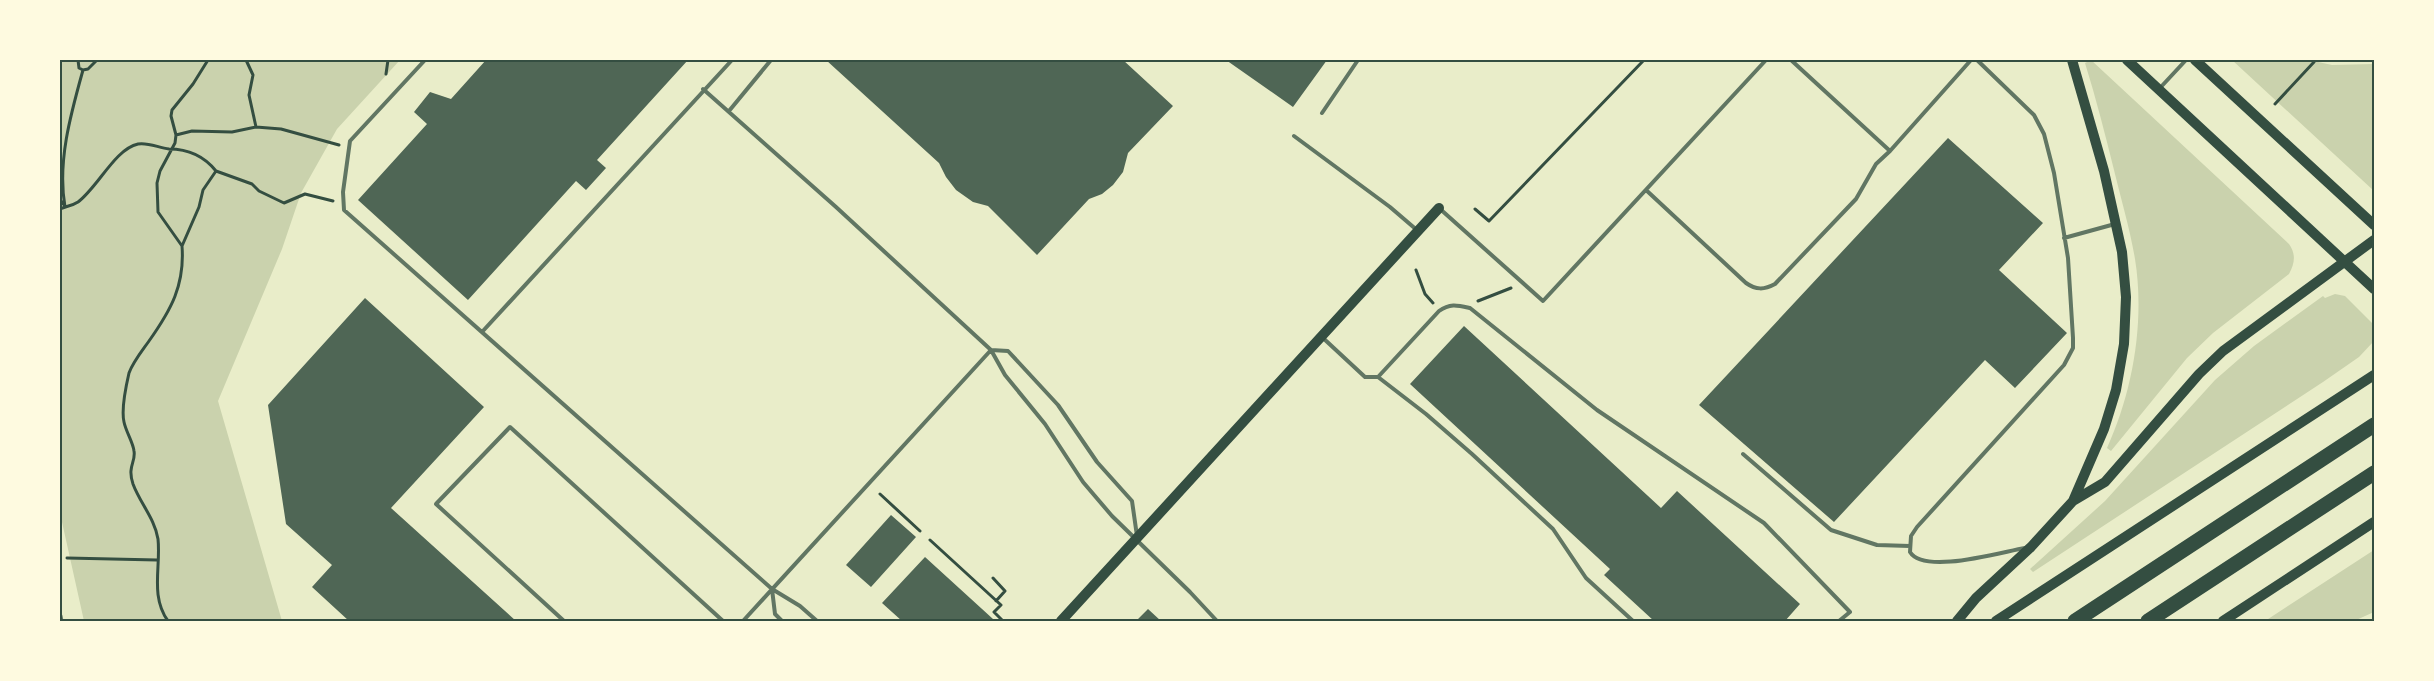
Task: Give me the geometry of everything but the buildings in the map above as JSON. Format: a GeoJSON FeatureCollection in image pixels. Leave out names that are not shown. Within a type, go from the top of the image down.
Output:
{"type":"FeatureCollection","features":[{"type":"Feature","properties":{"kind":"highway"},"geometry":{"type":"LineString","coordinates":[[2075,621],[2374,425]]}},
{"type":"Feature","properties":{"kind":"highway"},"geometry":{"type":"LineString","coordinates":[[2148,621],[2374,473]]}},
{"type":"Feature","properties":{"kind":"main road"},"geometry":{"type":"LineString","coordinates":[[2072,60],[2098,147],[2116,224],[2122,252],[2126,296],[2122,360],[2110,414],[2074,501]]}},
{"type":"Feature","properties":{"kind":"main road"},"geometry":{"type":"LineString","coordinates":[[2127,60],[2374,289]]}},
{"type":"Feature","properties":{"kind":"main road"},"geometry":{"type":"LineString","coordinates":[[2195,60],[2374,225]]}},
{"type":"Feature","properties":{"kind":"main road"},"geometry":{"type":"LineString","coordinates":[[1061,621],[1439,208]]}},
{"type":"Feature","properties":{"kind":"main road"},"geometry":{"type":"LineString","coordinates":[[1957,621],[1976,598],[2031,547],[2074,501],[2104,482],[2199,374],[2223,350],[2374,240]]}},
{"type":"Feature","properties":{"kind":"main road"},"geometry":{"type":"LineString","coordinates":[[1996,621],[2374,375]]}},
{"type":"Feature","properties":{"kind":"main road"},"geometry":{"type":"LineString","coordinates":[[2223,621],[2374,522]]}},
{"type":"Feature","properties":{"kind":"street"},"geometry":{"type":"LineString","coordinates":[[60,616],[61,621]]}},
{"type":"Feature","properties":{"kind":"lane"},"geometry":{"type":"LineString","coordinates":[[425,60],[350,142],[343,192],[344,210],[772,589],[800,606],[817,621]]}},
{"type":"Feature","properties":{"kind":"lane"},"geometry":{"type":"LineString","coordinates":[[482,332],[703,89],[732,60]]}},
{"type":"Feature","properties":{"kind":"lane"},"geometry":{"type":"LineString","coordinates":[[729,111],[770,60]]}},
{"type":"Feature","properties":{"kind":"lane"},"geometry":{"type":"LineString","coordinates":[[1322,113],[1358,60]]}},
{"type":"Feature","properties":{"kind":"lane"},"geometry":{"type":"LineString","coordinates":[[1439,208],[1543,301],[1766,60]]}},
{"type":"Feature","properties":{"kind":"lane"},"geometry":{"type":"LineString","coordinates":[[1791,60],[1890,151]]}},
{"type":"Feature","properties":{"kind":"lane"},"geometry":{"type":"LineString","coordinates":[[1646,190],[1752,287],[1767,288],[1775,284],[1856,199],[1876,164],[1972,60]]}},
{"type":"Feature","properties":{"kind":"lane"},"geometry":{"type":"LineString","coordinates":[[1977,60],[2040,123],[2054,173],[2068,258],[2073,338],[2070,356],[1917,527],[1911,536],[1910,546],[1913,558],[1938,563],[2031,547]]}},
{"type":"Feature","properties":{"kind":"lane"},"geometry":{"type":"LineString","coordinates":[[2159,89],[2186,60]]}},
{"type":"Feature","properties":{"kind":"lane"},"geometry":{"type":"LineString","coordinates":[[703,89],[991,350],[1005,375],[1045,424],[1084,482],[1112,516],[1217,621]]}},
{"type":"Feature","properties":{"kind":"lane"},"geometry":{"type":"LineString","coordinates":[[1294,136],[1390,207],[1418,231]]}},
{"type":"Feature","properties":{"kind":"lane"},"geometry":{"type":"LineString","coordinates":[[2064,238],[2116,224]]}},
{"type":"Feature","properties":{"kind":"lane"},"geometry":{"type":"LineString","coordinates":[[1378,377],[1439,311],[1455,304],[1470,308],[1597,410],[1764,523],[1850,612],[1839,621]]}},
{"type":"Feature","properties":{"kind":"lane"},"geometry":{"type":"LineString","coordinates":[[1322,337],[1365,377],[1378,377],[1426,414],[1552,529],[1586,578],[1633,621]]}},
{"type":"Feature","properties":{"kind":"lane"},"geometry":{"type":"LineString","coordinates":[[991,350],[1008,351],[1058,405],[1097,462],[1132,502],[1137,539]]}},
{"type":"Feature","properties":{"kind":"lane"},"geometry":{"type":"LineString","coordinates":[[743,621],[991,350]]}},
{"type":"Feature","properties":{"kind":"lane"},"geometry":{"type":"LineString","coordinates":[[564,621],[436,504],[510,426],[723,621]]}},
{"type":"Feature","properties":{"kind":"lane"},"geometry":{"type":"LineString","coordinates":[[1743,454],[1831,530],[1877,545],[1910,546]]}},
{"type":"Feature","properties":{"kind":"lane"},"geometry":{"type":"LineString","coordinates":[[772,589],[775,614],[782,621]]}},
{"type":"Feature","properties":{"kind":"path"},"geometry":{"type":"LineString","coordinates":[[78,60],[79,68],[83,70],[88,70],[97,60]]}},
{"type":"Feature","properties":{"kind":"path"},"geometry":{"type":"LineString","coordinates":[[182,246],[161,218],[158,204],[158,177],[173,149],[176,135],[171,116],[172,110],[193,84],[208,60]]}},
{"type":"Feature","properties":{"kind":"path"},"geometry":{"type":"LineString","coordinates":[[246,60],[253,75],[249,95],[256,127]]}},
{"type":"Feature","properties":{"kind":"path"},"geometry":{"type":"LineString","coordinates":[[386,74],[388,60]]}},
{"type":"Feature","properties":{"kind":"path"},"geometry":{"type":"LineString","coordinates":[[1475,209],[1489,221],[1644,60]]}},
{"type":"Feature","properties":{"kind":"path"},"geometry":{"type":"LineString","coordinates":[[2275,104],[2314,62]]}},
{"type":"Feature","properties":{"kind":"path"},"geometry":{"type":"LineString","coordinates":[[65,207],[63,175],[65,156],[83,70]]}},
{"type":"Feature","properties":{"kind":"path"},"geometry":{"type":"LineString","coordinates":[[176,135],[192,130],[232,132],[256,127],[281,129],[349,148]]}},
{"type":"Feature","properties":{"kind":"path"},"geometry":{"type":"LineString","coordinates":[[60,209],[73,205],[89,192],[126,148],[141,144],[195,154],[216,171],[252,184],[259,191],[284,204],[305,194],[344,204]]}},
{"type":"Feature","properties":{"kind":"path"},"geometry":{"type":"LineString","coordinates":[[168,621],[159,604],[155,528],[140,500],[130,474],[134,449],[123,414],[130,372],[174,303],[181,272],[182,246],[199,207],[203,190],[216,171]]}},
{"type":"Feature","properties":{"kind":"path"},"geometry":{"type":"LineString","coordinates":[[60,200],[65,207]]}},
{"type":"Feature","properties":{"kind":"path"},"geometry":{"type":"LineString","coordinates":[[1416,270],[1425,294]]}},
{"type":"Feature","properties":{"kind":"path"},"geometry":{"type":"LineString","coordinates":[[1470,308],[1480,299],[1507,291],[1519,280]]}},
{"type":"Feature","properties":{"kind":"path"},"geometry":{"type":"LineString","coordinates":[[880,494],[920,531]]}},
{"type":"Feature","properties":{"kind":"path"},"geometry":{"type":"LineString","coordinates":[[930,540],[1001,605],[994,612],[1003,621]]}},
{"type":"Feature","properties":{"kind":"path"},"geometry":{"type":"LineString","coordinates":[[67,558],[143,558],[158,560]]}},
{"type":"Feature","properties":{"kind":"path"},"geometry":{"type":"LineString","coordinates":[[993,578],[1006,591],[996,601]]}},
{"type":"Feature","properties":{"kind":"green space"},"geometry":{"type":"Polygon","coordinates":[[[60,60],[400,60],[337,129],[301,193],[282,249],[218,401],[282,621],[84,621],[60,513],[60,60]]]}},
{"type":"Feature","properties":{"kind":"green space"},"geometry":{"type":"Polygon","coordinates":[[[2091,60],[2289,244],[2293,251],[2294,259],[2289,274],[2213,333],[2187,358],[2111,451],[2107,448],[2124,403],[2134,355],[2137,331],[2138,283],[2128,225],[2085,63],[2091,60]]]}},
{"type":"Feature","properties":{"kind":"green space"},"geometry":{"type":"Polygon","coordinates":[[[2232,60],[2309,60],[2332,65],[2374,64],[2374,191],[2232,60]]]}},
{"type":"Feature","properties":{"kind":"green space"},"geometry":{"type":"Polygon","coordinates":[[[2335,294],[2345,296],[2374,325],[2374,341],[2359,357],[2033,572],[2030,569],[2105,501],[2215,380],[2254,346],[2323,296],[2325,298],[2335,294]]]}},
{"type":"Feature","properties":{"kind":"green space"},"geometry":{"type":"Polygon","coordinates":[[[2374,550],[2374,612],[2354,621],[2265,621],[2374,550]]]}}]}
